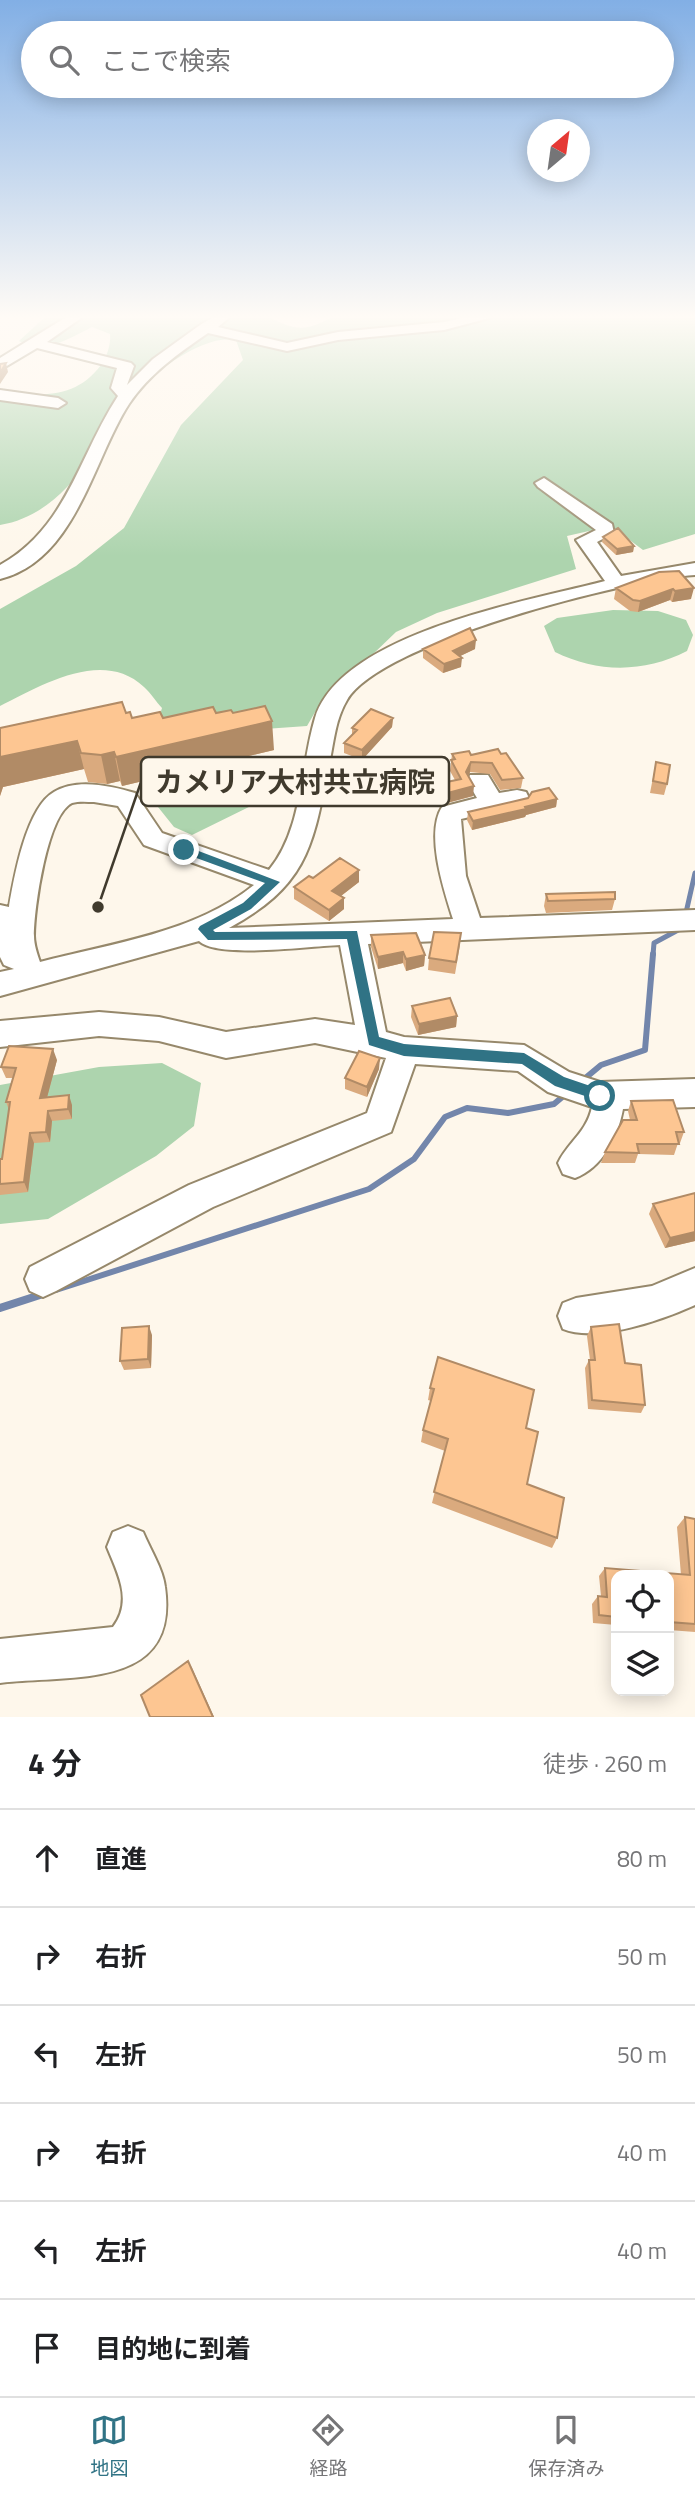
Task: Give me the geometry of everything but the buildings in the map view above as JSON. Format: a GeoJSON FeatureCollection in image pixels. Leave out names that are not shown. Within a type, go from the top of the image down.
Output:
{"type":"FeatureCollection","features":[{"type":"Feature","properties":{"kind":"street"},"geometry":{"type":"LineString","coordinates":[[9,396],[58,402]]}},
{"type":"Feature","properties":{"kind":"street"},"geometry":{"type":"LineString","coordinates":[[0,573],[14,566],[48,536],[70,509],[127,396]]}},
{"type":"Feature","properties":{"kind":"street"},"geometry":{"type":"LineString","coordinates":[[544,483],[605,528],[605,533],[586,540],[617,584]]}},
{"type":"Feature","properties":{"kind":"street"},"geometry":{"type":"LineString","coordinates":[[17,980],[204,929],[247,906],[274,882],[301,840],[327,717],[334,700],[351,680],[375,664],[458,628],[658,573],[695,569]]}},
{"type":"Feature","properties":{"kind":"street"},"geometry":{"type":"LineString","coordinates":[[17,980],[19,936],[33,852],[46,816],[62,798],[99,793],[126,799],[153,839],[274,882]]}},
{"type":"Feature","properties":{"kind":"street"},"geometry":{"type":"LineString","coordinates":[[470,929],[453,876],[449,818],[451,813],[496,794]]}},
{"type":"Feature","properties":{"kind":"street"},"geometry":{"type":"LineString","coordinates":[[0,915],[17,980]]}},
{"type":"Feature","properties":{"kind":"street"},"geometry":{"type":"LineString","coordinates":[[204,929],[212,937],[231,939],[687,919]]}},
{"type":"Feature","properties":{"kind":"street"},"geometry":{"type":"LineString","coordinates":[[43,1279],[201,1196],[380,1122],[389,1045],[352,934]]}},
{"type":"Feature","properties":{"kind":"street"},"geometry":{"type":"LineString","coordinates":[[0,1034],[99,1024],[159,1029],[199,1041],[226,1045],[314,1031],[389,1045],[524,1058],[584,1090],[608,1111],[597,1140],[575,1163]]}},
{"type":"Feature","properties":{"kind":"street"},"geometry":{"type":"LineString","coordinates":[[584,1090],[695,1093]]}},
{"type":"Feature","properties":{"kind":"street"},"geometry":{"type":"LineString","coordinates":[[576,1316],[641,1308],[681,1295],[695,1286]]}},
{"type":"Feature","properties":{"kind":"street"},"geometry":{"type":"LineString","coordinates":[[0,1661],[44,1654],[95,1655],[126,1646],[144,1622],[144,1585],[128,1547]]}},
{"type":"Feature","properties":{"kind":"green space"},"geometry":{"type":"Polygon","coordinates":[[[0,396],[134,396],[78,475],[62,493],[23,518],[0,525],[0,396]]]}},
{"type":"Feature","properties":{"kind":"green space"},"geometry":{"type":"Polygon","coordinates":[[[209,396],[695,396],[695,534],[643,550],[611,526],[567,536],[576,569],[437,613],[396,632],[318,707],[307,726],[153,737],[162,708],[144,687],[127,676],[110,671],[72,674],[0,706],[0,609],[76,566],[124,528],[181,425],[209,396]]]}},
{"type":"Feature","properties":{"kind":"green space"},"geometry":{"type":"Polygon","coordinates":[[[613,610],[658,611],[686,620],[693,635],[687,651],[654,663],[621,668],[588,664],[555,652],[544,626],[557,618],[613,610]]]}},
{"type":"Feature","properties":{"kind":"green space"},"geometry":{"type":"Polygon","coordinates":[[[239,767],[255,804],[192,835],[174,827],[150,797],[163,786],[239,767]]]}},
{"type":"Feature","properties":{"kind":"green space"},"geometry":{"type":"Polygon","coordinates":[[[162,1063],[201,1083],[194,1126],[156,1156],[48,1219],[0,1224],[0,1085],[99,1067],[162,1063]]]}},
{"type":"Feature","properties":{"kind":"waterway"},"geometry":{"type":"LineString","coordinates":[[685,917],[695,873]]}},
{"type":"Feature","properties":{"kind":"waterway"},"geometry":{"type":"LineString","coordinates":[[653,955],[654,943],[680,929]]}},
{"type":"Feature","properties":{"kind":"waterway"},"geometry":{"type":"LineString","coordinates":[[583,1080],[601,1065],[645,1050],[653,954]]}},
{"type":"Feature","properties":{"kind":"waterway"},"geometry":{"type":"LineString","coordinates":[[56,1290],[369,1189],[414,1159],[445,1117],[467,1108],[508,1113],[554,1104],[567,1093]]}},
{"type":"Feature","properties":{"kind":"waterway"},"geometry":{"type":"LineString","coordinates":[[0,1308],[43,1294]]}},
{"type":"Feature","properties":{"kind":"place","name":"カメリア大村共立病院"},"geometry":{"type":"Point","coordinates":[98,907]}},
{"type":"Feature","properties":{"kind":"route"},"geometry":{"type":"LineString","coordinates":[[184,850],[274,882],[247,906],[204,929],[212,937],[231,939],[352,934],[373,1041],[404,1050],[524,1058],[559,1082],[600,1096]]}}]}
